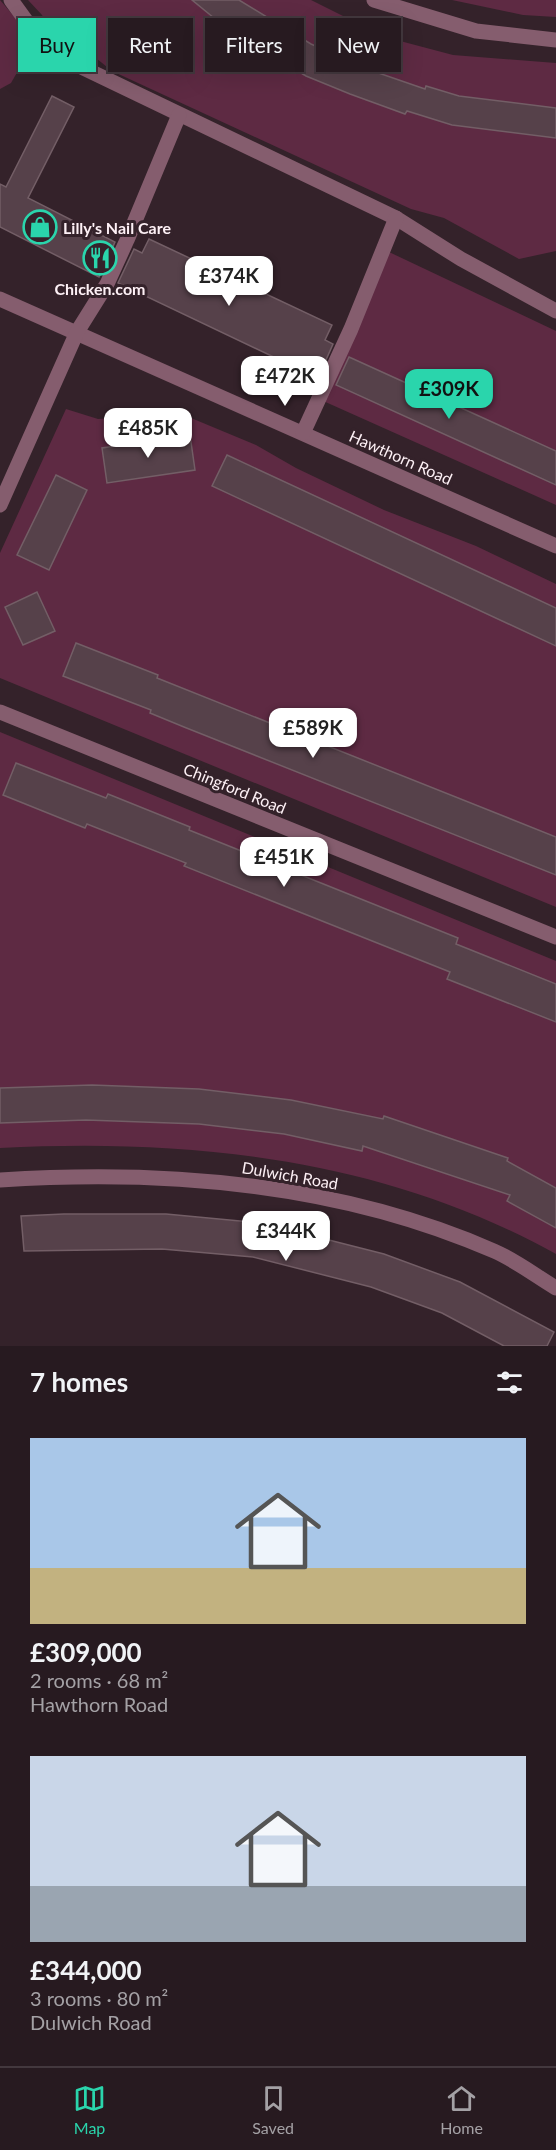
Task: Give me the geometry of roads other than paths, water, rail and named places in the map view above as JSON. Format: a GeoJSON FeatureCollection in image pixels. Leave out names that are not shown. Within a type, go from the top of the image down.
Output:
{"type":"FeatureCollection","features":[{"type":"Feature","properties":{"kind":"street"},"geometry":{"type":"LineString","coordinates":[[11,0],[48,51],[396,218],[461,259],[556,311]]}},
{"type":"Feature","properties":{"kind":"street"},"geometry":{"type":"LineString","coordinates":[[374,0],[476,31],[556,40]]}},
{"type":"Feature","properties":{"kind":"street"},"geometry":{"type":"LineString","coordinates":[[0,505],[77,332],[107,284],[179,115]]}},
{"type":"Feature","properties":{"kind":"street"},"geometry":{"type":"LineString","coordinates":[[303,433],[351,328],[396,218]]}},
{"type":"Feature","properties":{"kind":"street","name":"Hawthorn Road"},"geometry":{"type":"LineString","coordinates":[[0,299],[556,546]]}},
{"type":"Feature","properties":{"kind":"street","name":"Chingford Road"},"geometry":{"type":"LineString","coordinates":[[0,712],[556,937]]}},
{"type":"Feature","properties":{"kind":"street","name":"Dulwich Road"},"geometry":{"type":"LineString","coordinates":[[0,1180],[176,1177],[283,1190],[387,1213],[495,1251],[556,1288]]}},
{"type":"Feature","properties":{"kind":"place","name":"Lilly's Nail Care"},"geometry":{"type":"Point","coordinates":[40,227]}},
{"type":"Feature","properties":{"kind":"place","name":"Chicken.com"},"geometry":{"type":"Point","coordinates":[100,258]}}]}
